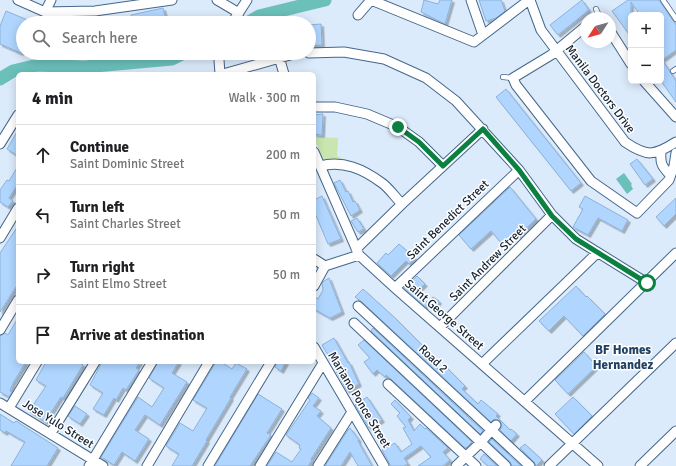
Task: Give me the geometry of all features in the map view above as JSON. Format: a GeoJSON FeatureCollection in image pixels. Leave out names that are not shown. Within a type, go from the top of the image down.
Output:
{"type":"FeatureCollection","features":[{"type":"Feature","properties":{"kind":"street"},"geometry":{"type":"LineString","coordinates":[[18,0],[45,12],[95,11],[172,0]]}},
{"type":"Feature","properties":{"kind":"street"},"geometry":{"type":"LineString","coordinates":[[45,12],[51,0]]}},
{"type":"Feature","properties":{"kind":"street"},"geometry":{"type":"LineString","coordinates":[[217,0],[239,13]]}},
{"type":"Feature","properties":{"kind":"street"},"geometry":{"type":"LineString","coordinates":[[237,16],[247,0]]}},
{"type":"Feature","properties":{"kind":"street"},"geometry":{"type":"LineString","coordinates":[[358,15],[371,0],[474,42],[529,0]]}},
{"type":"Feature","properties":{"kind":"street"},"geometry":{"type":"LineString","coordinates":[[471,0],[483,34]]}},
{"type":"Feature","properties":{"kind":"street","name":"Manila Doctors Drive"},"geometry":{"type":"LineString","coordinates":[[529,0],[541,30],[625,142],[636,149],[649,154],[661,152]]}},
{"type":"Feature","properties":{"kind":"street"},"geometry":{"type":"LineString","coordinates":[[580,31],[556,51],[513,78],[516,85],[591,181],[638,216],[669,180],[674,166],[676,153]]}},
{"type":"Feature","properties":{"kind":"street"},"geometry":{"type":"LineString","coordinates":[[616,40],[628,59]]}},
{"type":"Feature","properties":{"kind":"street"},"geometry":{"type":"LineString","coordinates":[[316,53],[344,52],[384,60],[426,78],[456,101],[483,129],[519,170],[552,216],[576,239],[647,283]]}},
{"type":"Feature","properties":{"kind":"street"},"geometry":{"type":"LineString","coordinates":[[220,60],[220,72]]}},
{"type":"Feature","properties":{"kind":"street"},"geometry":{"type":"LineString","coordinates":[[230,72],[269,60]]}},
{"type":"Feature","properties":{"kind":"street"},"geometry":{"type":"LineString","coordinates":[[280,60],[283,72]]}},
{"type":"Feature","properties":{"kind":"street"},"geometry":{"type":"LineString","coordinates":[[647,84],[676,117]]}},
{"type":"Feature","properties":{"kind":"street"},"geometry":{"type":"LineString","coordinates":[[316,107],[335,107],[367,114],[398,127],[419,142],[443,166]]}},
{"type":"Feature","properties":{"kind":"street"},"geometry":{"type":"LineString","coordinates":[[0,144],[16,118]]}},
{"type":"Feature","properties":{"kind":"street"},"geometry":{"type":"LineString","coordinates":[[316,282],[325,266],[358,252],[402,204],[483,129]]}},
{"type":"Feature","properties":{"kind":"street"},"geometry":{"type":"LineString","coordinates":[[670,174],[662,166],[660,159],[661,152],[676,142]]}},
{"type":"Feature","properties":{"kind":"street","name":"Saint George Street"},"geometry":{"type":"LineString","coordinates":[[316,157],[358,252],[395,288],[598,466]]}},
{"type":"Feature","properties":{"kind":"street"},"geometry":{"type":"LineString","coordinates":[[320,166],[329,164],[353,166],[383,183],[402,204]]}},
{"type":"Feature","properties":{"kind":"street","name":"Saint Benedict Street"},"geometry":{"type":"LineString","coordinates":[[395,288],[519,170]]}},
{"type":"Feature","properties":{"kind":"street"},"geometry":{"type":"LineString","coordinates":[[0,238],[16,211]]}},
{"type":"Feature","properties":{"kind":"street","name":"Saint Andrew Street"},"geometry":{"type":"LineString","coordinates":[[440,327],[552,216]]}},
{"type":"Feature","properties":{"kind":"street"},"geometry":{"type":"LineString","coordinates":[[482,364],[597,253]]}},
{"type":"Feature","properties":{"kind":"street"},"geometry":{"type":"LineString","coordinates":[[525,401],[676,253]]}},
{"type":"Feature","properties":{"kind":"street"},"geometry":{"type":"LineString","coordinates":[[316,260],[325,266]]}},
{"type":"Feature","properties":{"kind":"street"},"geometry":{"type":"LineString","coordinates":[[0,330],[16,303]]}},
{"type":"Feature","properties":{"kind":"street","name":"Road 2"},"geometry":{"type":"LineString","coordinates":[[358,306],[493,428],[530,466]]}},
{"type":"Feature","properties":{"kind":"street"},"geometry":{"type":"LineString","coordinates":[[354,323],[506,466]]}},
{"type":"Feature","properties":{"kind":"street"},"geometry":{"type":"LineString","coordinates":[[550,466],[676,343]]}},
{"type":"Feature","properties":{"kind":"street","name":"Mariano Ponce Street"},"geometry":{"type":"LineString","coordinates":[[316,351],[384,466]]}},
{"type":"Feature","properties":{"kind":"street"},"geometry":{"type":"LineString","coordinates":[[260,466],[323,363]]}},
{"type":"Feature","properties":{"kind":"street"},"geometry":{"type":"LineString","coordinates":[[9,408],[36,364]]}},
{"type":"Feature","properties":{"kind":"street"},"geometry":{"type":"LineString","coordinates":[[51,433],[94,364]]}},
{"type":"Feature","properties":{"kind":"street"},"geometry":{"type":"LineString","coordinates":[[91,463],[151,364]]}},
{"type":"Feature","properties":{"kind":"street"},"geometry":{"type":"LineString","coordinates":[[147,466],[209,364]]}},
{"type":"Feature","properties":{"kind":"street"},"geometry":{"type":"LineString","coordinates":[[208,466],[270,364]]}},
{"type":"Feature","properties":{"kind":"street"},"geometry":{"type":"LineString","coordinates":[[388,384],[476,466]]}},
{"type":"Feature","properties":{"kind":"street","name":"Jose Yulo Street"},"geometry":{"type":"LineString","coordinates":[[0,403],[51,433],[91,463],[103,466]]}},
{"type":"Feature","properties":{"kind":"street"},"geometry":{"type":"LineString","coordinates":[[318,466],[352,412]]}},
{"type":"Feature","properties":{"kind":"street"},"geometry":{"type":"LineString","coordinates":[[456,466],[493,428]]}},
{"type":"Feature","properties":{"kind":"street"},"geometry":{"type":"LineString","coordinates":[[640,466],[676,431]]}},
{"type":"Feature","properties":{"kind":"lane"},"geometry":{"type":"LineString","coordinates":[[663,0],[676,19]]}},
{"type":"Feature","properties":{"kind":"lane"},"geometry":{"type":"LineString","coordinates":[[503,77],[513,78]]}},
{"type":"Feature","properties":{"kind":"shaded area"},"geometry":{"type":"Polygon","coordinates":[[[316,137],[338,138],[337,156],[349,162],[323,160],[316,142],[316,137]]]}},
{"type":"Feature","properties":{"kind":"shaded area"},"geometry":{"type":"Polygon","coordinates":[[[624,173],[632,184],[633,189],[627,194],[616,179],[624,173]]]}},
{"type":"Feature","properties":{"kind":"building"},"geometry":{"type":"Polygon","coordinates":[[[424,0],[438,4],[440,0],[452,0],[445,24],[421,12],[424,0]]]}},
{"type":"Feature","properties":{"kind":"building"},"geometry":{"type":"Polygon","coordinates":[[[479,0],[501,0],[505,11],[496,18],[486,21],[479,0]]]}},
{"type":"Feature","properties":{"kind":"building"},"geometry":{"type":"Polygon","coordinates":[[[582,0],[589,10],[587,12],[580,12],[580,17],[558,35],[550,25],[582,0]]]}},
{"type":"Feature","properties":{"kind":"building"},"geometry":{"type":"Polygon","coordinates":[[[628,0],[659,0],[676,25],[676,50],[664,59],[664,12],[638,12],[631,2],[631,12],[628,12],[628,33],[616,16],[616,12],[612,11],[628,0]]]}},
{"type":"Feature","properties":{"kind":"building"},"geometry":{"type":"Polygon","coordinates":[[[163,8],[165,16],[131,16],[163,8]]]}},
{"type":"Feature","properties":{"kind":"building"},"geometry":{"type":"Polygon","coordinates":[[[6,11],[18,16],[16,16],[16,51],[0,44],[0,26],[6,11]]]}},
{"type":"Feature","properties":{"kind":"building"},"geometry":{"type":"Polygon","coordinates":[[[316,24],[321,24],[322,45],[316,45],[316,24]]]}},
{"type":"Feature","properties":{"kind":"building"},"geometry":{"type":"Polygon","coordinates":[[[664,63],[676,81],[676,102],[663,84],[664,63]]]}},
{"type":"Feature","properties":{"kind":"building"},"geometry":{"type":"Polygon","coordinates":[[[506,89],[581,183],[571,191],[496,97],[506,89]]]}},
{"type":"Feature","properties":{"kind":"building"},"geometry":{"type":"Polygon","coordinates":[[[323,114],[322,135],[316,134],[316,115],[323,114]]]}},
{"type":"Feature","properties":{"kind":"building"},"geometry":{"type":"Polygon","coordinates":[[[16,133],[16,155],[7,149],[16,133]]]}},
{"type":"Feature","properties":{"kind":"building"},"geometry":{"type":"Polygon","coordinates":[[[637,159],[653,179],[645,185],[630,164],[637,159]]]}},
{"type":"Feature","properties":{"kind":"building"},"geometry":{"type":"Polygon","coordinates":[[[16,169],[16,187],[9,198],[13,201],[8,207],[0,202],[0,190],[7,180],[9,181],[16,169]]]}},
{"type":"Feature","properties":{"kind":"building"},"geometry":{"type":"Polygon","coordinates":[[[340,180],[346,192],[348,191],[353,202],[355,201],[360,210],[351,216],[334,183],[340,180]]]}},
{"type":"Feature","properties":{"kind":"building"},"geometry":{"type":"Polygon","coordinates":[[[510,187],[536,219],[518,236],[515,232],[502,244],[491,231],[471,249],[459,235],[510,187]]]}},
{"type":"Feature","properties":{"kind":"building"},"geometry":{"type":"Polygon","coordinates":[[[322,196],[341,239],[328,244],[316,216],[316,199],[322,196]]]}},
{"type":"Feature","properties":{"kind":"building"},"geometry":{"type":"Polygon","coordinates":[[[585,196],[628,220],[622,231],[598,218],[588,235],[573,227],[583,209],[579,207],[585,196]]]}},
{"type":"Feature","properties":{"kind":"building"},"geometry":{"type":"Polygon","coordinates":[[[676,198],[676,214],[664,226],[656,217],[676,198]]]}},
{"type":"Feature","properties":{"kind":"building"},"geometry":{"type":"Polygon","coordinates":[[[357,218],[364,229],[358,232],[351,221],[357,218]]]}},
{"type":"Feature","properties":{"kind":"building"},"geometry":{"type":"Polygon","coordinates":[[[16,229],[16,287],[0,312],[0,253],[16,229]]]}},
{"type":"Feature","properties":{"kind":"building"},"geometry":{"type":"Polygon","coordinates":[[[399,244],[415,258],[409,264],[406,261],[391,276],[377,263],[386,253],[388,255],[399,244]]]}},
{"type":"Feature","properties":{"kind":"building"},"geometry":{"type":"Polygon","coordinates":[[[417,276],[425,284],[416,292],[428,303],[425,307],[404,288],[417,276]]]}},
{"type":"Feature","properties":{"kind":"building"},"geometry":{"type":"Polygon","coordinates":[[[329,278],[342,312],[330,318],[316,310],[316,298],[318,299],[323,290],[322,283],[329,278]]]}},
{"type":"Feature","properties":{"kind":"building"},"geometry":{"type":"Polygon","coordinates":[[[576,286],[605,314],[583,336],[564,316],[549,331],[539,321],[576,286]]]}},
{"type":"Feature","properties":{"kind":"building"},"geometry":{"type":"Polygon","coordinates":[[[363,289],[433,356],[429,360],[440,371],[445,366],[465,386],[462,389],[478,404],[481,400],[498,414],[496,416],[510,430],[511,429],[517,434],[511,441],[500,430],[502,426],[500,421],[494,419],[491,422],[355,297],[363,289]]]}},
{"type":"Feature","properties":{"kind":"building"},"geometry":{"type":"Polygon","coordinates":[[[433,297],[439,301],[435,308],[428,303],[433,297]]]}},
{"type":"Feature","properties":{"kind":"building"},"geometry":{"type":"Polygon","coordinates":[[[16,321],[16,364],[25,364],[13,383],[10,391],[12,392],[9,397],[0,392],[0,336],[5,333],[8,335],[16,321]]]}},
{"type":"Feature","properties":{"kind":"building"},"geometry":{"type":"Polygon","coordinates":[[[373,328],[483,431],[480,434],[371,331],[373,328]]]}},
{"type":"Feature","properties":{"kind":"building"},"geometry":{"type":"Polygon","coordinates":[[[334,338],[348,363],[349,362],[359,384],[347,391],[322,345],[334,338]]]}},
{"type":"Feature","properties":{"kind":"building"},"geometry":{"type":"Polygon","coordinates":[[[364,340],[472,442],[466,448],[386,375],[385,377],[377,370],[373,374],[364,362],[370,358],[358,345],[364,340]]]}},
{"type":"Feature","properties":{"kind":"building"},"geometry":{"type":"Polygon","coordinates":[[[584,352],[592,361],[596,358],[600,363],[568,394],[555,380],[584,352]]]}},
{"type":"Feature","properties":{"kind":"building"},"geometry":{"type":"Polygon","coordinates":[[[45,364],[83,365],[63,398],[61,397],[45,422],[29,411],[46,386],[36,380],[45,364]]]}},
{"type":"Feature","properties":{"kind":"building"},"geometry":{"type":"Polygon","coordinates":[[[101,364],[139,364],[136,368],[139,370],[126,390],[123,388],[116,400],[114,398],[104,415],[93,409],[103,393],[90,385],[101,364]]]}},
{"type":"Feature","properties":{"kind":"building"},"geometry":{"type":"Polygon","coordinates":[[[157,364],[178,364],[172,373],[187,382],[160,425],[145,415],[135,430],[149,439],[135,461],[122,452],[114,465],[101,457],[138,397],[152,407],[164,388],[149,378],[157,364]]]}},
{"type":"Feature","properties":{"kind":"building"},"geometry":{"type":"Polygon","coordinates":[[[215,364],[224,364],[232,369],[235,364],[238,364],[247,369],[192,466],[172,466],[179,454],[166,446],[180,423],[193,431],[207,408],[193,400],[215,364]]]}},
{"type":"Feature","properties":{"kind":"building"},"geometry":{"type":"Polygon","coordinates":[[[276,364],[285,364],[281,371],[275,367],[276,364]]]}},
{"type":"Feature","properties":{"kind":"building"},"geometry":{"type":"Polygon","coordinates":[[[312,393],[319,398],[313,406],[321,411],[317,416],[331,428],[311,459],[312,460],[308,466],[267,466],[276,452],[292,462],[301,449],[299,448],[300,445],[286,435],[310,400],[308,398],[312,393]]]}},
{"type":"Feature","properties":{"kind":"building"},"geometry":{"type":"Polygon","coordinates":[[[258,394],[282,409],[267,433],[271,435],[250,466],[215,466],[258,394]]]}},
{"type":"Feature","properties":{"kind":"building"},"geometry":{"type":"Polygon","coordinates":[[[367,397],[382,420],[369,428],[355,405],[367,397]]]}},
{"type":"Feature","properties":{"kind":"building"},"geometry":{"type":"Polygon","coordinates":[[[573,397],[592,416],[574,434],[555,414],[573,397]]]}},
{"type":"Feature","properties":{"kind":"building"},"geometry":{"type":"Polygon","coordinates":[[[395,400],[411,417],[408,420],[414,431],[420,424],[448,448],[443,452],[450,460],[443,466],[418,466],[431,457],[421,446],[404,458],[408,464],[404,466],[391,466],[382,450],[395,443],[401,452],[412,444],[403,428],[406,427],[397,416],[400,413],[391,404],[395,400]]]}},
{"type":"Feature","properties":{"kind":"building"},"geometry":{"type":"Polygon","coordinates":[[[75,406],[87,414],[80,424],[68,416],[75,406]]]}},
{"type":"Feature","properties":{"kind":"building"},"geometry":{"type":"Polygon","coordinates":[[[0,414],[14,423],[16,421],[58,448],[47,466],[11,466],[25,442],[6,431],[5,433],[0,430],[0,414]]]}},
{"type":"Feature","properties":{"kind":"building"},"geometry":{"type":"Polygon","coordinates":[[[350,428],[359,440],[358,441],[372,466],[358,466],[350,452],[341,466],[325,466],[348,430],[350,428]]]}},
{"type":"Feature","properties":{"kind":"building"},"geometry":{"type":"Polygon","coordinates":[[[492,439],[521,466],[512,466],[510,462],[489,442],[492,439]]]}},
{"type":"Feature","properties":{"kind":"building"},"geometry":{"type":"Polygon","coordinates":[[[525,444],[542,460],[536,466],[520,448],[525,444]]]}},
{"type":"Feature","properties":{"kind":"building"},"geometry":{"type":"Polygon","coordinates":[[[484,454],[497,466],[488,466],[480,459],[484,454]]]}},
{"type":"Feature","properties":{"kind":"waterway"},"geometry":{"type":"LineString","coordinates":[[259,16],[325,0]]}},
{"type":"Feature","properties":{"kind":"waterway"},"geometry":{"type":"LineString","coordinates":[[0,79],[13,71],[38,65],[84,67],[161,60]]}},
{"type":"Feature","properties":{"kind":"district","name":"BF Homes Hernandez"},"geometry":{"type":"Point","coordinates":[623,358]}},
{"type":"Feature","properties":{"kind":"route"},"geometry":{"type":"LineString","coordinates":[[398,127],[419,142],[443,166],[483,129],[519,170],[552,216],[576,239],[647,283]]}}]}
